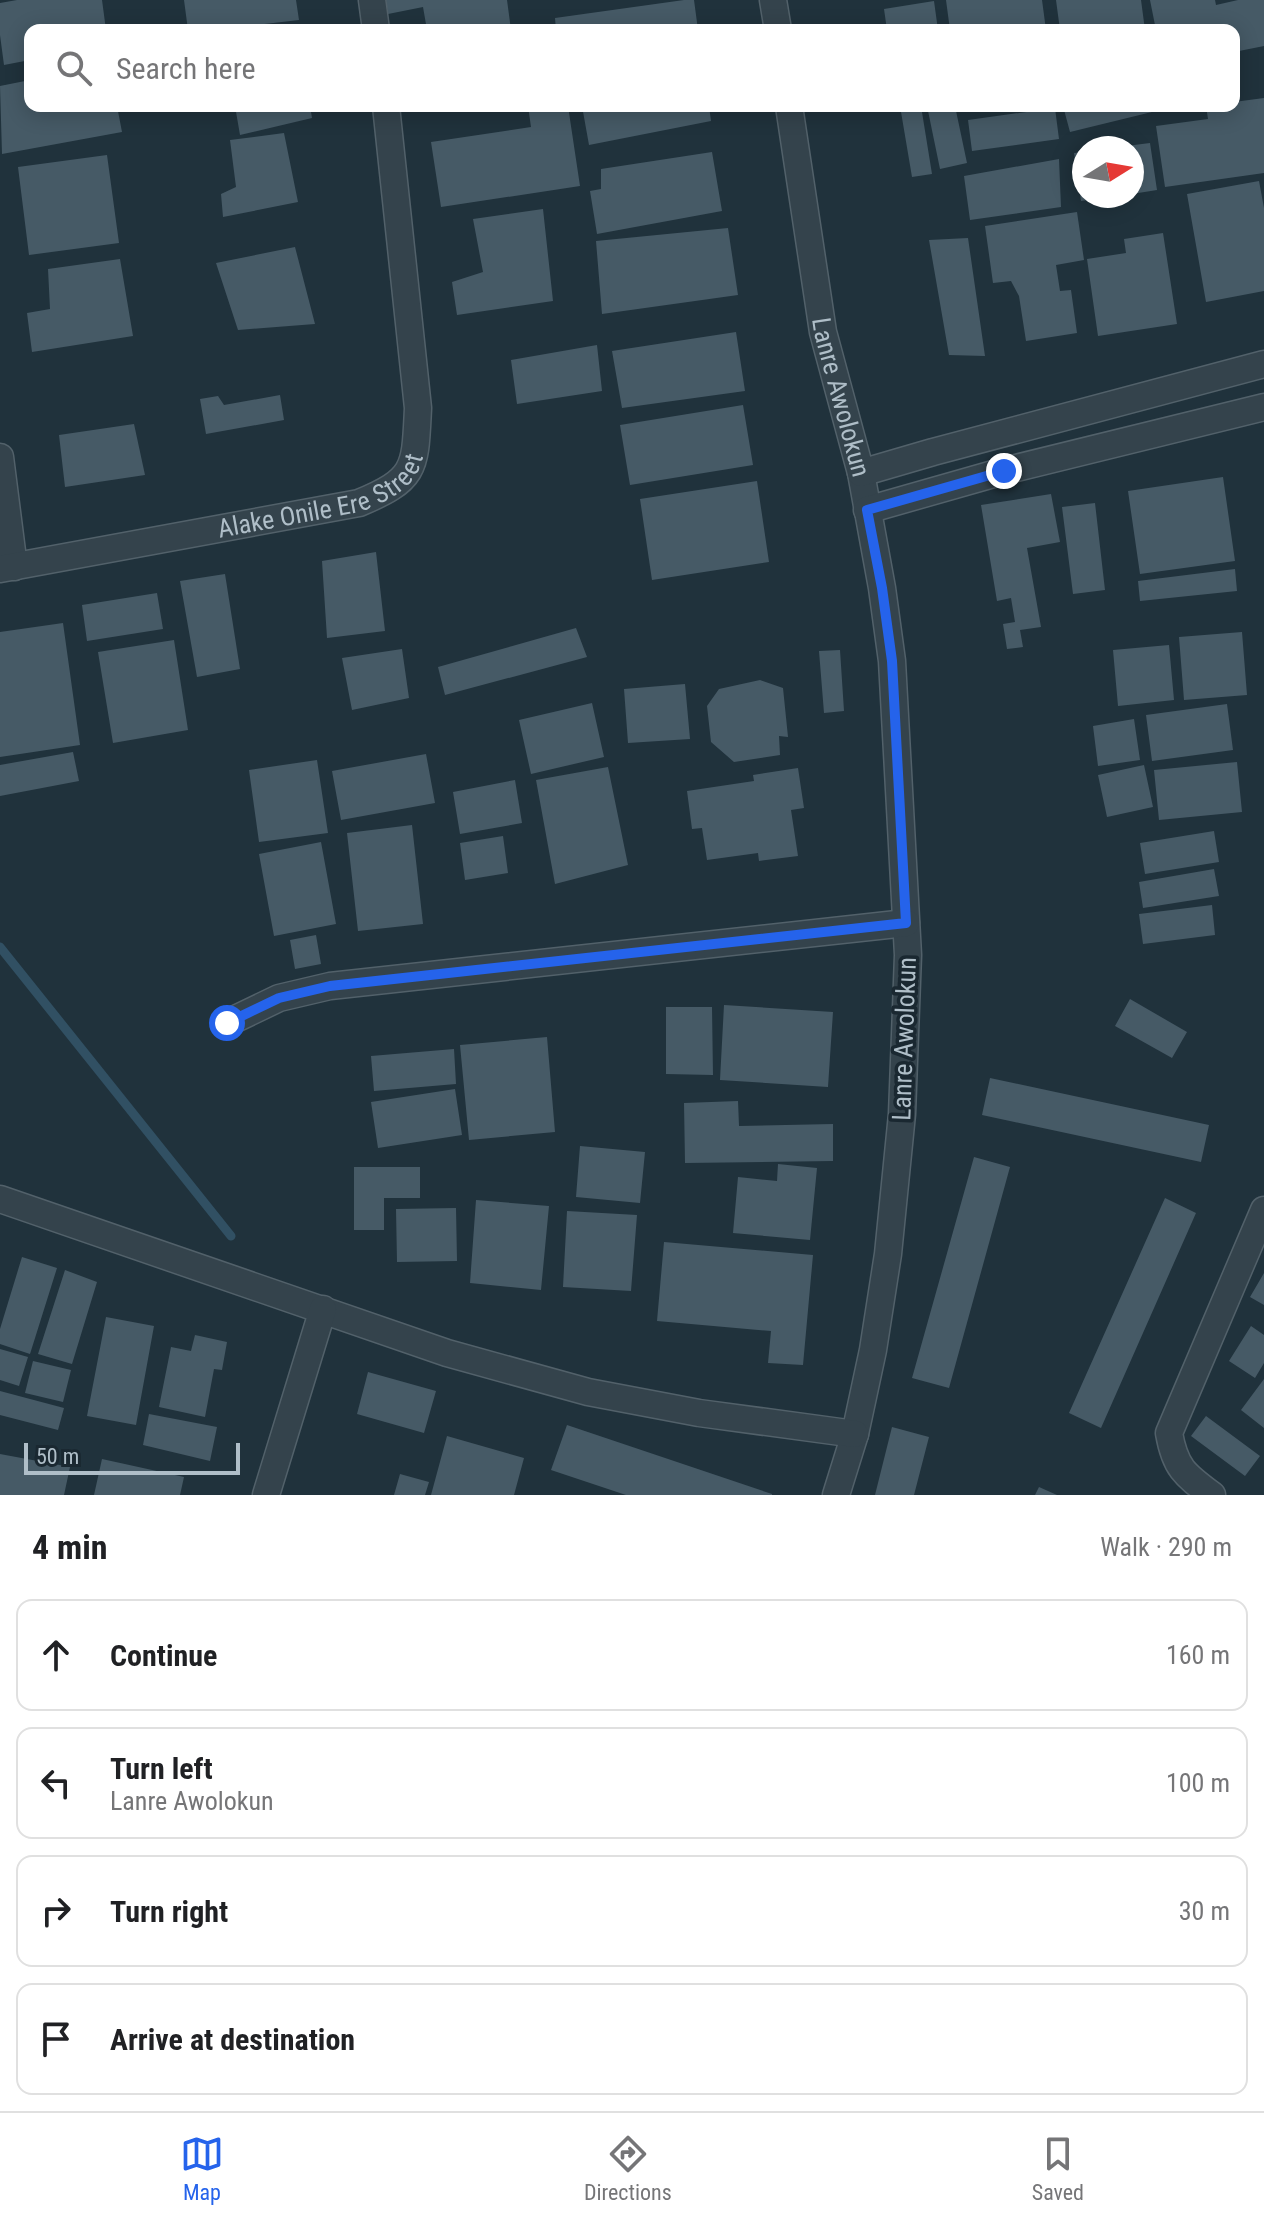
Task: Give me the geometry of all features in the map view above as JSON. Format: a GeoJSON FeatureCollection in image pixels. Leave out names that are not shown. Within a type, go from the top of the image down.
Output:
{"type":"FeatureCollection","features":[{"type":"Feature","properties":{"kind":"street"},"geometry":{"type":"LineString","coordinates":[[372,0],[375,24]]}},
{"type":"Feature","properties":{"kind":"street"},"geometry":{"type":"LineString","coordinates":[[773,0],[777,24]]}},
{"type":"Feature","properties":{"kind":"street","name":"Alake Onile Ere Street"},"geometry":{"type":"LineString","coordinates":[[7,568],[359,503],[389,491],[410,472],[416,445],[418,408],[387,112]]}},
{"type":"Feature","properties":{"kind":"street","name":"Lanre Awolokun"},"geometry":{"type":"LineString","coordinates":[[790,112],[823,332],[861,473],[882,588],[892,661],[908,955],[902,1114],[890,1239],[873,1350],[855,1434],[836,1495]]}},
{"type":"Feature","properties":{"kind":"street"},"geometry":{"type":"LineString","coordinates":[[861,473],[1264,366]]}},
{"type":"Feature","properties":{"kind":"street"},"geometry":{"type":"LineString","coordinates":[[867,510],[1004,471],[1264,407]]}},
{"type":"Feature","properties":{"kind":"street"},"geometry":{"type":"LineString","coordinates":[[0,457],[7,568]]}},
{"type":"Feature","properties":{"kind":"street"},"geometry":{"type":"LineString","coordinates":[[227,1023],[279,998],[330,986],[906,923]]}},
{"type":"Feature","properties":{"kind":"street"},"geometry":{"type":"LineString","coordinates":[[0,1199],[447,1353],[588,1392],[699,1413],[855,1434]]}},
{"type":"Feature","properties":{"kind":"street"},"geometry":{"type":"LineString","coordinates":[[1212,1495],[1184,1474],[1173,1456],[1169,1433],[1264,1210]]}},
{"type":"Feature","properties":{"kind":"street"},"geometry":{"type":"LineString","coordinates":[[266,1495],[323,1309]]}},
{"type":"Feature","properties":{"kind":"building"},"geometry":{"type":"Polygon","coordinates":[[[17,0],[102,0],[105,24],[24,24],[24,61],[4,65],[0,3],[17,0]]]}},
{"type":"Feature","properties":{"kind":"building"},"geometry":{"type":"Polygon","coordinates":[[[184,0],[296,0],[299,20],[264,24],[187,24],[184,0]]]}},
{"type":"Feature","properties":{"kind":"building"},"geometry":{"type":"Polygon","coordinates":[[[386,0],[507,0],[510,24],[426,24],[423,7],[388,14],[386,0]]]}},
{"type":"Feature","properties":{"kind":"building"},"geometry":{"type":"Polygon","coordinates":[[[694,0],[697,24],[556,24],[555,18],[694,0]]]}},
{"type":"Feature","properties":{"kind":"building"},"geometry":{"type":"Polygon","coordinates":[[[946,0],[1042,0],[1045,24],[949,24],[946,0]]]}},
{"type":"Feature","properties":{"kind":"building"},"geometry":{"type":"Polygon","coordinates":[[[1056,0],[1141,0],[1144,24],[1059,24],[1056,0]]]}},
{"type":"Feature","properties":{"kind":"building"},"geometry":{"type":"Polygon","coordinates":[[[1150,0],[1215,0],[1216,5],[1238,0],[1264,0],[1264,46],[1240,51],[1240,24],[1155,24],[1150,0]]]}},
{"type":"Feature","properties":{"kind":"building"},"geometry":{"type":"Polygon","coordinates":[[[934,1],[937,24],[886,24],[884,9],[934,1]]]}},
{"type":"Feature","properties":{"kind":"building"},"geometry":{"type":"Polygon","coordinates":[[[24,81],[24,112],[118,112],[122,132],[2,154],[0,86],[24,81]]]}},
{"type":"Feature","properties":{"kind":"building"},"geometry":{"type":"Polygon","coordinates":[[[1264,98],[1264,173],[1165,187],[1156,126],[1208,119],[1207,112],[1240,112],[1240,101],[1264,98]]]}},
{"type":"Feature","properties":{"kind":"building"},"geometry":{"type":"Polygon","coordinates":[[[236,112],[311,112],[312,118],[240,135],[236,112]]]}},
{"type":"Feature","properties":{"kind":"building"},"geometry":{"type":"Polygon","coordinates":[[[529,112],[569,112],[580,186],[441,207],[431,142],[531,127],[529,112]]]}},
{"type":"Feature","properties":{"kind":"building"},"geometry":{"type":"Polygon","coordinates":[[[583,112],[710,112],[711,121],[589,145],[583,112]]]}},
{"type":"Feature","properties":{"kind":"building"},"geometry":{"type":"Polygon","coordinates":[[[901,112],[922,112],[932,174],[912,177],[901,112]]]}},
{"type":"Feature","properties":{"kind":"building"},"geometry":{"type":"Polygon","coordinates":[[[928,112],[956,112],[967,163],[940,169],[928,112]]]}},
{"type":"Feature","properties":{"kind":"building"},"geometry":{"type":"Polygon","coordinates":[[[1026,112],[1056,112],[1059,139],[972,151],[968,120],[1026,112]]]}},
{"type":"Feature","properties":{"kind":"building"},"geometry":{"type":"Polygon","coordinates":[[[1065,112],[1152,112],[1070,132],[1065,112]]]}},
{"type":"Feature","properties":{"kind":"building"},"geometry":{"type":"Polygon","coordinates":[[[284,133],[298,202],[223,217],[221,194],[236,187],[230,140],[284,133]]]}},
{"type":"Feature","properties":{"kind":"building"},"geometry":{"type":"Polygon","coordinates":[[[1150,143],[1157,190],[1144,192],[1144,144],[1150,143]]]}},
{"type":"Feature","properties":{"kind":"building"},"geometry":{"type":"Polygon","coordinates":[[[712,152],[722,211],[597,234],[590,191],[601,189],[601,169],[712,152]]]}},
{"type":"Feature","properties":{"kind":"building"},"geometry":{"type":"Polygon","coordinates":[[[107,155],[119,243],[29,255],[18,167],[107,155]]]}},
{"type":"Feature","properties":{"kind":"building"},"geometry":{"type":"Polygon","coordinates":[[[1059,159],[1061,207],[970,220],[964,176],[1059,159]]]}},
{"type":"Feature","properties":{"kind":"building"},"geometry":{"type":"Polygon","coordinates":[[[1259,181],[1264,208],[1264,291],[1206,302],[1187,194],[1259,181]]]}},
{"type":"Feature","properties":{"kind":"building"},"geometry":{"type":"Polygon","coordinates":[[[543,209],[553,301],[457,315],[452,282],[483,272],[473,219],[543,209]]]}},
{"type":"Feature","properties":{"kind":"building"},"geometry":{"type":"Polygon","coordinates":[[[1077,212],[1084,260],[1056,265],[1060,291],[1071,290],[1077,333],[1026,341],[1019,296],[1011,281],[993,283],[985,226],[1077,212]]]}},
{"type":"Feature","properties":{"kind":"building"},"geometry":{"type":"Polygon","coordinates":[[[728,228],[738,295],[602,314],[596,241],[728,228]]]}},
{"type":"Feature","properties":{"kind":"building"},"geometry":{"type":"Polygon","coordinates":[[[1163,233],[1177,324],[1098,336],[1087,259],[1126,253],[1124,239],[1163,233]]]}},
{"type":"Feature","properties":{"kind":"building"},"geometry":{"type":"Polygon","coordinates":[[[968,238],[985,356],[949,355],[929,240],[968,238]]]}},
{"type":"Feature","properties":{"kind":"building"},"geometry":{"type":"Polygon","coordinates":[[[295,247],[315,324],[238,330],[216,263],[295,247]]]}},
{"type":"Feature","properties":{"kind":"building"},"geometry":{"type":"Polygon","coordinates":[[[120,259],[133,336],[32,352],[27,313],[50,309],[48,269],[120,259]]]}},
{"type":"Feature","properties":{"kind":"building"},"geometry":{"type":"Polygon","coordinates":[[[736,332],[745,391],[622,408],[612,351],[736,332]]]}},
{"type":"Feature","properties":{"kind":"building"},"geometry":{"type":"Polygon","coordinates":[[[597,345],[602,391],[517,404],[511,360],[597,345]]]}},
{"type":"Feature","properties":{"kind":"building"},"geometry":{"type":"Polygon","coordinates":[[[280,395],[284,420],[206,434],[200,399],[218,396],[224,405],[280,395]]]}},
{"type":"Feature","properties":{"kind":"building"},"geometry":{"type":"Polygon","coordinates":[[[743,405],[753,465],[630,485],[620,425],[743,405]]]}},
{"type":"Feature","properties":{"kind":"building"},"geometry":{"type":"Polygon","coordinates":[[[134,424],[145,475],[65,487],[59,435],[134,424]]]}},
{"type":"Feature","properties":{"kind":"building"},"geometry":{"type":"Polygon","coordinates":[[[1223,477],[1235,561],[1140,574],[1128,491],[1223,477]]]}},
{"type":"Feature","properties":{"kind":"building"},"geometry":{"type":"Polygon","coordinates":[[[757,481],[769,562],[652,580],[640,499],[757,481]]]}},
{"type":"Feature","properties":{"kind":"building"},"geometry":{"type":"Polygon","coordinates":[[[1051,494],[1060,542],[1027,548],[1041,627],[1020,630],[1023,647],[1007,649],[1003,624],[1015,622],[1011,598],[997,601],[981,505],[1051,494]]]}},
{"type":"Feature","properties":{"kind":"building"},"geometry":{"type":"Polygon","coordinates":[[[1095,503],[1105,590],[1073,594],[1062,507],[1095,503]]]}},
{"type":"Feature","properties":{"kind":"building"},"geometry":{"type":"Polygon","coordinates":[[[376,552],[385,631],[327,638],[322,561],[376,552]]]}},
{"type":"Feature","properties":{"kind":"building"},"geometry":{"type":"Polygon","coordinates":[[[1235,569],[1237,591],[1140,601],[1138,581],[1235,569]]]}},
{"type":"Feature","properties":{"kind":"building"},"geometry":{"type":"Polygon","coordinates":[[[225,574],[240,669],[197,677],[180,581],[225,574]]]}},
{"type":"Feature","properties":{"kind":"building"},"geometry":{"type":"Polygon","coordinates":[[[157,593],[163,629],[87,641],[82,605],[157,593]]]}},
{"type":"Feature","properties":{"kind":"building"},"geometry":{"type":"Polygon","coordinates":[[[63,623],[80,745],[0,757],[0,632],[63,623]]]}},
{"type":"Feature","properties":{"kind":"building"},"geometry":{"type":"Polygon","coordinates":[[[576,628],[587,657],[445,695],[438,667],[576,628]]]}},
{"type":"Feature","properties":{"kind":"building"},"geometry":{"type":"Polygon","coordinates":[[[1242,632],[1247,695],[1184,700],[1179,637],[1242,632]]]}},
{"type":"Feature","properties":{"kind":"building"},"geometry":{"type":"Polygon","coordinates":[[[174,640],[188,730],[113,743],[98,652],[174,640]]]}},
{"type":"Feature","properties":{"kind":"building"},"geometry":{"type":"Polygon","coordinates":[[[1169,645],[1174,700],[1118,706],[1113,650],[1169,645]]]}},
{"type":"Feature","properties":{"kind":"building"},"geometry":{"type":"Polygon","coordinates":[[[402,649],[409,698],[352,710],[342,658],[402,649]]]}},
{"type":"Feature","properties":{"kind":"building"},"geometry":{"type":"Polygon","coordinates":[[[840,650],[844,711],[824,713],[819,651],[840,650]]]}},
{"type":"Feature","properties":{"kind":"building"},"geometry":{"type":"Polygon","coordinates":[[[760,680],[783,688],[788,737],[779,736],[780,755],[734,762],[711,742],[707,706],[719,689],[760,680]]]}},
{"type":"Feature","properties":{"kind":"building"},"geometry":{"type":"Polygon","coordinates":[[[685,684],[690,739],[628,743],[624,689],[685,684]]]}},
{"type":"Feature","properties":{"kind":"building"},"geometry":{"type":"Polygon","coordinates":[[[592,703],[604,757],[531,774],[519,720],[592,703]]]}},
{"type":"Feature","properties":{"kind":"building"},"geometry":{"type":"Polygon","coordinates":[[[1227,704],[1233,750],[1152,761],[1146,715],[1227,704]]]}},
{"type":"Feature","properties":{"kind":"building"},"geometry":{"type":"Polygon","coordinates":[[[1134,719],[1140,760],[1098,766],[1093,726],[1134,719]]]}},
{"type":"Feature","properties":{"kind":"building"},"geometry":{"type":"Polygon","coordinates":[[[73,752],[79,781],[0,796],[0,765],[73,752]]]}},
{"type":"Feature","properties":{"kind":"building"},"geometry":{"type":"Polygon","coordinates":[[[426,754],[435,803],[341,820],[332,771],[426,754]]]}},
{"type":"Feature","properties":{"kind":"building"},"geometry":{"type":"Polygon","coordinates":[[[317,760],[328,833],[259,842],[249,770],[317,760]]]}},
{"type":"Feature","properties":{"kind":"building"},"geometry":{"type":"Polygon","coordinates":[[[1237,762],[1242,812],[1159,820],[1154,770],[1237,762]]]}},
{"type":"Feature","properties":{"kind":"building"},"geometry":{"type":"Polygon","coordinates":[[[1144,765],[1153,807],[1107,817],[1098,775],[1144,765]]]}},
{"type":"Feature","properties":{"kind":"building"},"geometry":{"type":"Polygon","coordinates":[[[608,767],[628,865],[555,884],[536,780],[608,767]]]}},
{"type":"Feature","properties":{"kind":"building"},"geometry":{"type":"Polygon","coordinates":[[[798,768],[804,808],[791,810],[798,856],[759,861],[758,853],[707,860],[702,828],[692,829],[687,791],[754,781],[753,775],[798,768]]]}},
{"type":"Feature","properties":{"kind":"building"},"geometry":{"type":"Polygon","coordinates":[[[515,780],[522,823],[460,834],[453,792],[515,780]]]}},
{"type":"Feature","properties":{"kind":"building"},"geometry":{"type":"Polygon","coordinates":[[[412,825],[423,924],[358,931],[347,833],[412,825]]]}},
{"type":"Feature","properties":{"kind":"building"},"geometry":{"type":"Polygon","coordinates":[[[1214,831],[1219,862],[1145,874],[1140,843],[1214,831]]]}},
{"type":"Feature","properties":{"kind":"building"},"geometry":{"type":"Polygon","coordinates":[[[503,836],[508,873],[465,880],[460,843],[503,836]]]}},
{"type":"Feature","properties":{"kind":"building"},"geometry":{"type":"Polygon","coordinates":[[[321,842],[336,924],[274,936],[259,854],[321,842]]]}},
{"type":"Feature","properties":{"kind":"building"},"geometry":{"type":"Polygon","coordinates":[[[1214,869],[1219,896],[1143,908],[1139,882],[1214,869]]]}},
{"type":"Feature","properties":{"kind":"building"},"geometry":{"type":"Polygon","coordinates":[[[1212,905],[1215,935],[1143,944],[1139,914],[1212,905]]]}},
{"type":"Feature","properties":{"kind":"building"},"geometry":{"type":"Polygon","coordinates":[[[316,935],[321,964],[295,969],[290,940],[316,935]]]}},
{"type":"Feature","properties":{"kind":"building"},"geometry":{"type":"Polygon","coordinates":[[[1130,999],[1187,1032],[1172,1058],[1115,1026],[1130,999]]]}},
{"type":"Feature","properties":{"kind":"building"},"geometry":{"type":"Polygon","coordinates":[[[724,1005],[833,1012],[828,1087],[720,1080],[724,1005]]]}},
{"type":"Feature","properties":{"kind":"building"},"geometry":{"type":"Polygon","coordinates":[[[666,1007],[712,1007],[713,1075],[666,1074],[666,1007]]]}},
{"type":"Feature","properties":{"kind":"building"},"geometry":{"type":"Polygon","coordinates":[[[547,1037],[555,1132],[469,1140],[460,1045],[547,1037]]]}},
{"type":"Feature","properties":{"kind":"building"},"geometry":{"type":"Polygon","coordinates":[[[454,1049],[456,1084],[374,1091],[371,1056],[454,1049]]]}},
{"type":"Feature","properties":{"kind":"building"},"geometry":{"type":"Polygon","coordinates":[[[990,1078],[1209,1125],[1201,1162],[982,1115],[990,1078]]]}},
{"type":"Feature","properties":{"kind":"building"},"geometry":{"type":"Polygon","coordinates":[[[455,1089],[462,1135],[378,1148],[371,1102],[455,1089]]]}},
{"type":"Feature","properties":{"kind":"building"},"geometry":{"type":"Polygon","coordinates":[[[738,1101],[739,1126],[833,1124],[833,1161],[685,1163],[684,1103],[738,1101]]]}},
{"type":"Feature","properties":{"kind":"building"},"geometry":{"type":"Polygon","coordinates":[[[580,1146],[645,1152],[640,1203],[576,1197],[580,1146]]]}},
{"type":"Feature","properties":{"kind":"building"},"geometry":{"type":"Polygon","coordinates":[[[974,1157],[1010,1167],[949,1388],[912,1378],[974,1157]]]}},
{"type":"Feature","properties":{"kind":"building"},"geometry":{"type":"Polygon","coordinates":[[[778,1164],[817,1168],[810,1240],[733,1233],[738,1177],[777,1181],[778,1164]]]}},
{"type":"Feature","properties":{"kind":"building"},"geometry":{"type":"Polygon","coordinates":[[[354,1167],[420,1167],[420,1198],[384,1198],[384,1230],[354,1230],[354,1167]]]}},
{"type":"Feature","properties":{"kind":"building"},"geometry":{"type":"Polygon","coordinates":[[[1165,1198],[1196,1213],[1101,1428],[1069,1413],[1165,1198]]]}},
{"type":"Feature","properties":{"kind":"building"},"geometry":{"type":"Polygon","coordinates":[[[476,1200],[549,1206],[541,1290],[470,1283],[476,1200]]]}},
{"type":"Feature","properties":{"kind":"building"},"geometry":{"type":"Polygon","coordinates":[[[456,1208],[457,1261],[397,1262],[396,1209],[456,1208]]]}},
{"type":"Feature","properties":{"kind":"building"},"geometry":{"type":"Polygon","coordinates":[[[567,1211],[637,1215],[631,1291],[563,1287],[567,1211]]]}},
{"type":"Feature","properties":{"kind":"building"},"geometry":{"type":"Polygon","coordinates":[[[664,1242],[813,1255],[803,1365],[768,1363],[771,1331],[657,1321],[664,1242]]]}},
{"type":"Feature","properties":{"kind":"building"},"geometry":{"type":"Polygon","coordinates":[[[22,1257],[57,1268],[30,1354],[0,1344],[0,1329],[22,1257]]]}},
{"type":"Feature","properties":{"kind":"building"},"geometry":{"type":"Polygon","coordinates":[[[65,1270],[97,1282],[72,1364],[38,1354],[65,1270]]]}},
{"type":"Feature","properties":{"kind":"building"},"geometry":{"type":"Polygon","coordinates":[[[1264,1273],[1264,1305],[1250,1297],[1264,1273]]]}},
{"type":"Feature","properties":{"kind":"building"},"geometry":{"type":"Polygon","coordinates":[[[106,1317],[154,1326],[136,1425],[87,1416],[106,1317]]]}},
{"type":"Feature","properties":{"kind":"building"},"geometry":{"type":"Polygon","coordinates":[[[1251,1326],[1264,1335],[1264,1363],[1255,1378],[1229,1361],[1251,1326]]]}},
{"type":"Feature","properties":{"kind":"building"},"geometry":{"type":"Polygon","coordinates":[[[195,1335],[227,1342],[222,1370],[214,1369],[205,1417],[159,1407],[171,1347],[191,1351],[195,1335]]]}},
{"type":"Feature","properties":{"kind":"building"},"geometry":{"type":"Polygon","coordinates":[[[0,1349],[28,1357],[19,1386],[0,1380],[0,1349]]]}},
{"type":"Feature","properties":{"kind":"building"},"geometry":{"type":"Polygon","coordinates":[[[33,1361],[71,1370],[63,1402],[25,1393],[33,1361]]]}},
{"type":"Feature","properties":{"kind":"building"},"geometry":{"type":"Polygon","coordinates":[[[368,1372],[436,1391],[424,1433],[357,1414],[368,1372]]]}},
{"type":"Feature","properties":{"kind":"building"},"geometry":{"type":"Polygon","coordinates":[[[1264,1379],[1264,1428],[1241,1410],[1264,1379]]]}},
{"type":"Feature","properties":{"kind":"building"},"geometry":{"type":"Polygon","coordinates":[[[0,1391],[64,1408],[58,1430],[0,1415],[0,1391]]]}},
{"type":"Feature","properties":{"kind":"building"},"geometry":{"type":"Polygon","coordinates":[[[149,1414],[217,1427],[210,1461],[143,1445],[149,1414]]]}},
{"type":"Feature","properties":{"kind":"building"},"geometry":{"type":"Polygon","coordinates":[[[1206,1416],[1260,1456],[1245,1476],[1191,1436],[1206,1416]]]}},
{"type":"Feature","properties":{"kind":"building"},"geometry":{"type":"Polygon","coordinates":[[[567,1425],[772,1495],[626,1495],[551,1470],[567,1425]]]}},
{"type":"Feature","properties":{"kind":"building"},"geometry":{"type":"Polygon","coordinates":[[[892,1427],[929,1437],[914,1495],[875,1495],[892,1427]]]}},
{"type":"Feature","properties":{"kind":"building"},"geometry":{"type":"Polygon","coordinates":[[[447,1436],[524,1458],[514,1495],[431,1495],[447,1436]]]}},
{"type":"Feature","properties":{"kind":"building"},"geometry":{"type":"Polygon","coordinates":[[[0,1454],[70,1467],[64,1495],[0,1495],[0,1454]]]}},
{"type":"Feature","properties":{"kind":"building"},"geometry":{"type":"Polygon","coordinates":[[[102,1459],[184,1477],[180,1495],[94,1495],[102,1459]]]}},
{"type":"Feature","properties":{"kind":"building"},"geometry":{"type":"Polygon","coordinates":[[[400,1474],[429,1482],[425,1495],[394,1495],[400,1474]]]}},
{"type":"Feature","properties":{"kind":"building"},"geometry":{"type":"Polygon","coordinates":[[[1039,1487],[1057,1495],[1035,1495],[1039,1487]]]}},
{"type":"Feature","properties":{"kind":"waterway"},"geometry":{"type":"LineString","coordinates":[[0,947],[231,1236]]}},
{"type":"Feature","properties":{"kind":"route"},"geometry":{"type":"LineString","coordinates":[[227,1023],[279,998],[330,986],[906,923],[892,661],[867,510],[1004,471]]}}]}
